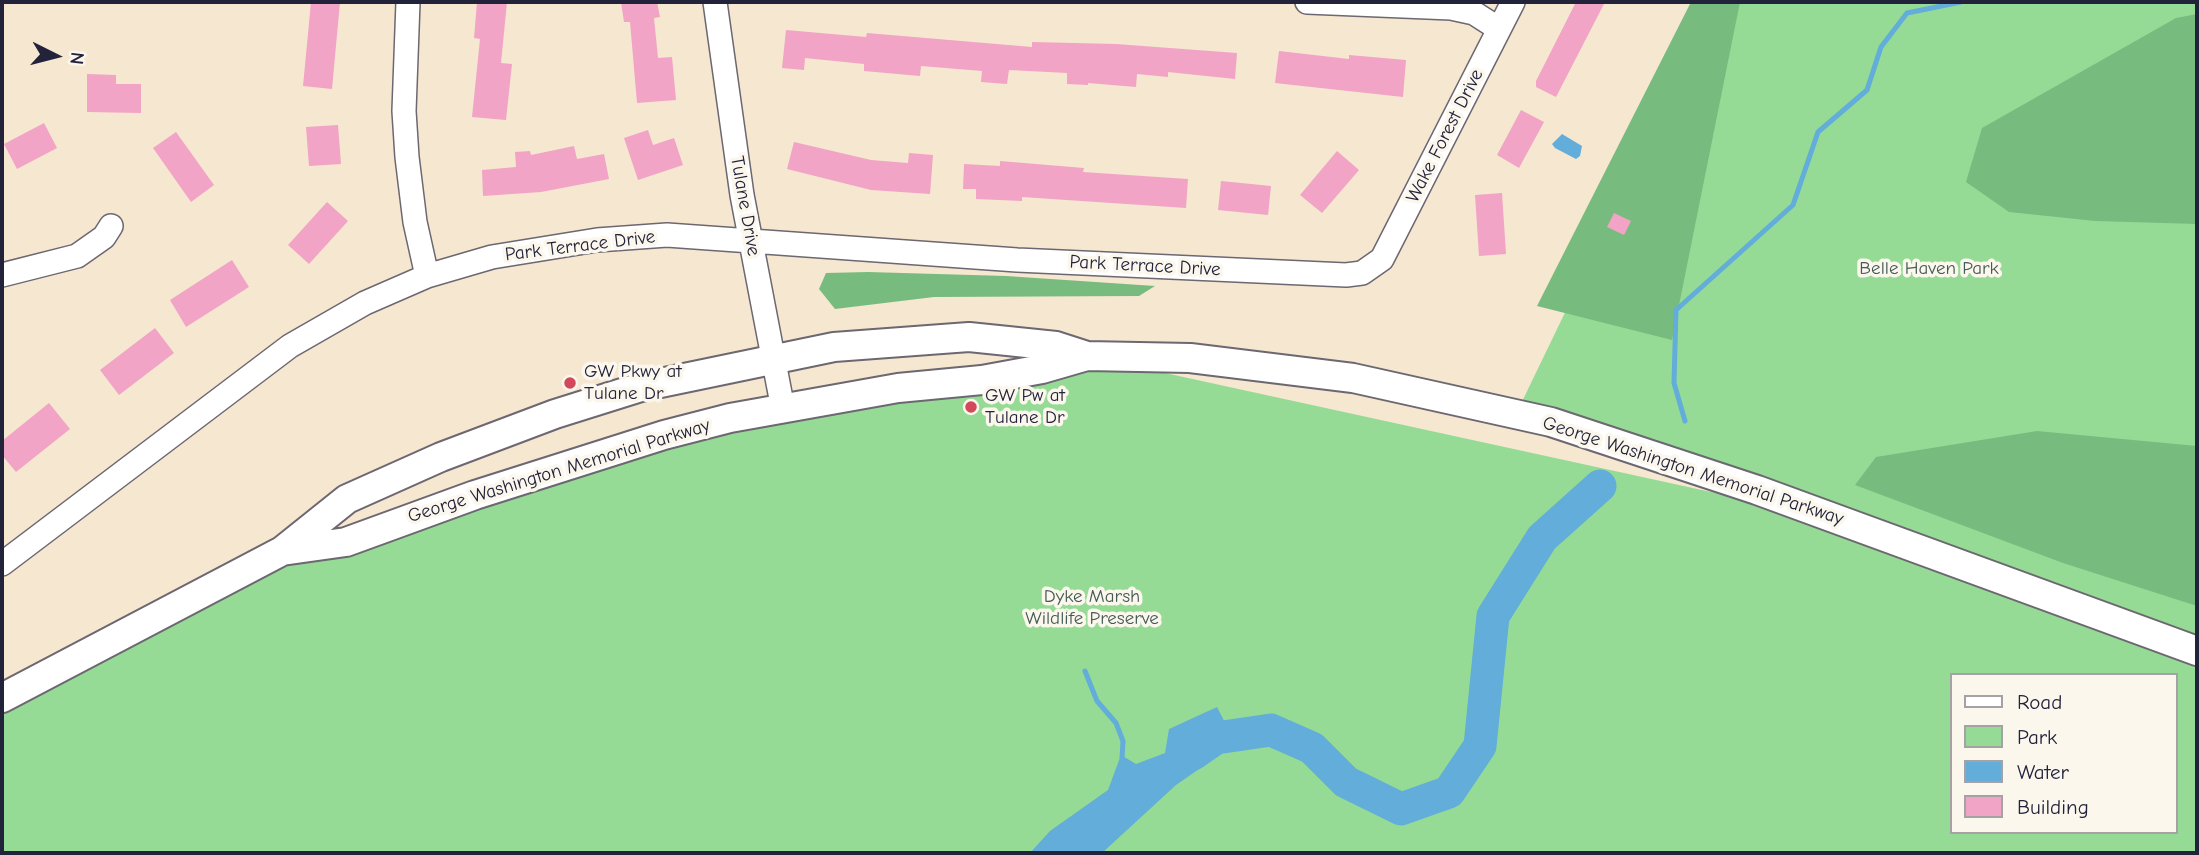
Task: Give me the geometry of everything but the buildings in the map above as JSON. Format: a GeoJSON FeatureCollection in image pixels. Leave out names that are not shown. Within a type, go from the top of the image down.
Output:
{"type":"FeatureCollection","features":[{"type":"Feature","properties":{"kind":"main road","name":"George Washington Memorial Parkway"},"geometry":{"type":"LineString","coordinates":[[2,698],[282,551],[347,499],[454,452],[555,414],[641,387],[834,347],[969,337],[1056,346],[1087,356],[1190,358],[1353,378],[1551,422],[1757,489],[2197,651]]}},
{"type":"Feature","properties":{"kind":"main road","name":"George Washington Memorial Parkway"},"geometry":{"type":"LineString","coordinates":[[282,551],[346,542],[475,495],[664,435],[730,418],[898,388],[982,380],[1042,369],[1087,356]]}},
{"type":"Feature","properties":{"kind":"street"},"geometry":{"type":"LineString","coordinates":[[408,2],[404,111],[407,157],[415,222],[427,275]]}},
{"type":"Feature","properties":{"kind":"street","name":"Tulane Drive"},"geometry":{"type":"LineString","coordinates":[[715,2],[750,239],[783,409]]}},
{"type":"Feature","properties":{"kind":"street"},"geometry":{"type":"LineString","coordinates":[[1307,2],[1451,8],[1474,13],[1499,29]]}},
{"type":"Feature","properties":{"kind":"street","name":"Wake Forest Drive"},"geometry":{"type":"LineString","coordinates":[[1374,267],[1382,259],[1513,2]]}},
{"type":"Feature","properties":{"kind":"street"},"geometry":{"type":"LineString","coordinates":[[2,275],[77,256],[104,237],[111,226]]}},
{"type":"Feature","properties":{"kind":"street","name":"Park Terrace Drive"},"geometry":{"type":"LineString","coordinates":[[2,564],[290,346],[365,303],[427,275],[492,257],[597,240],[667,235],[1017,260],[1332,275],[1362,273],[1374,267]]}},
{"type":"Feature","properties":{"kind":"green space"},"geometry":{"type":"Polygon","coordinates":[[[1691,2],[1740,2],[1672,340],[1537,306],[1691,2]]]}},
{"type":"Feature","properties":{"kind":"green space","name":"Dyke Marsh Wildlife Preserve"},"geometry":{"type":"Polygon","coordinates":[[[1715,2],[2197,2],[2197,853],[2,853],[2,710],[282,551],[562,467],[1087,356],[1835,519],[1516,414],[1715,2]]]}},
{"type":"Feature","properties":{"kind":"green space"},"geometry":{"type":"Polygon","coordinates":[[[2197,14],[2197,224],[2095,221],[2009,212],[1966,182],[1982,128],[2176,18],[2197,14]]]}},
{"type":"Feature","properties":{"kind":"green space"},"geometry":{"type":"Polygon","coordinates":[[[826,273],[1006,276],[1155,286],[1139,296],[934,297],[835,309],[819,289],[826,273]]]}},
{"type":"Feature","properties":{"kind":"green space"},"geometry":{"type":"Polygon","coordinates":[[[2037,431],[2197,446],[2197,606],[2063,563],[1855,485],[1876,457],[2037,431]]]}},
{"type":"Feature","properties":{"kind":"water"},"geometry":{"type":"Polygon","coordinates":[[[1562,134],[1582,146],[1580,156],[1576,159],[1552,144],[1562,134]]]}},
{"type":"Feature","properties":{"kind":"water"},"geometry":{"type":"Polygon","coordinates":[[[1217,707],[1238,748],[1225,751],[1176,785],[1102,853],[1030,853],[1050,831],[1108,790],[1121,755],[1136,764],[1165,753],[1169,729],[1217,707]]]}},
{"type":"Feature","properties":{"kind":"waterway"},"geometry":{"type":"LineString","coordinates":[[1685,421],[1674,383],[1676,310],[1793,205],[1818,132],[1867,90],[1881,47],[1907,13],[1961,2]]}},
{"type":"Feature","properties":{"kind":"waterway"},"geometry":{"type":"LineString","coordinates":[[1193,754],[1216,738],[1271,730],[1312,748],[1346,782],[1401,809],[1449,792],[1480,746],[1493,616],[1542,538],[1600,486]]}},
{"type":"Feature","properties":{"kind":"waterway"},"geometry":{"type":"LineString","coordinates":[[1085,671],[1097,701],[1116,723],[1123,741],[1122,758]]}},
{"type":"Feature","properties":{"kind":"place","name":"GW Pkwy at Tulane Dr"},"geometry":{"type":"Point","coordinates":[570,383]}},
{"type":"Feature","properties":{"kind":"place","name":"GW Pw at Tulane Dr"},"geometry":{"type":"Point","coordinates":[971,407]}},
{"type":"Feature","properties":{"kind":"park label","name":"Belle Haven Park"},"geometry":{"type":"Point","coordinates":[1929,269]}}]}
